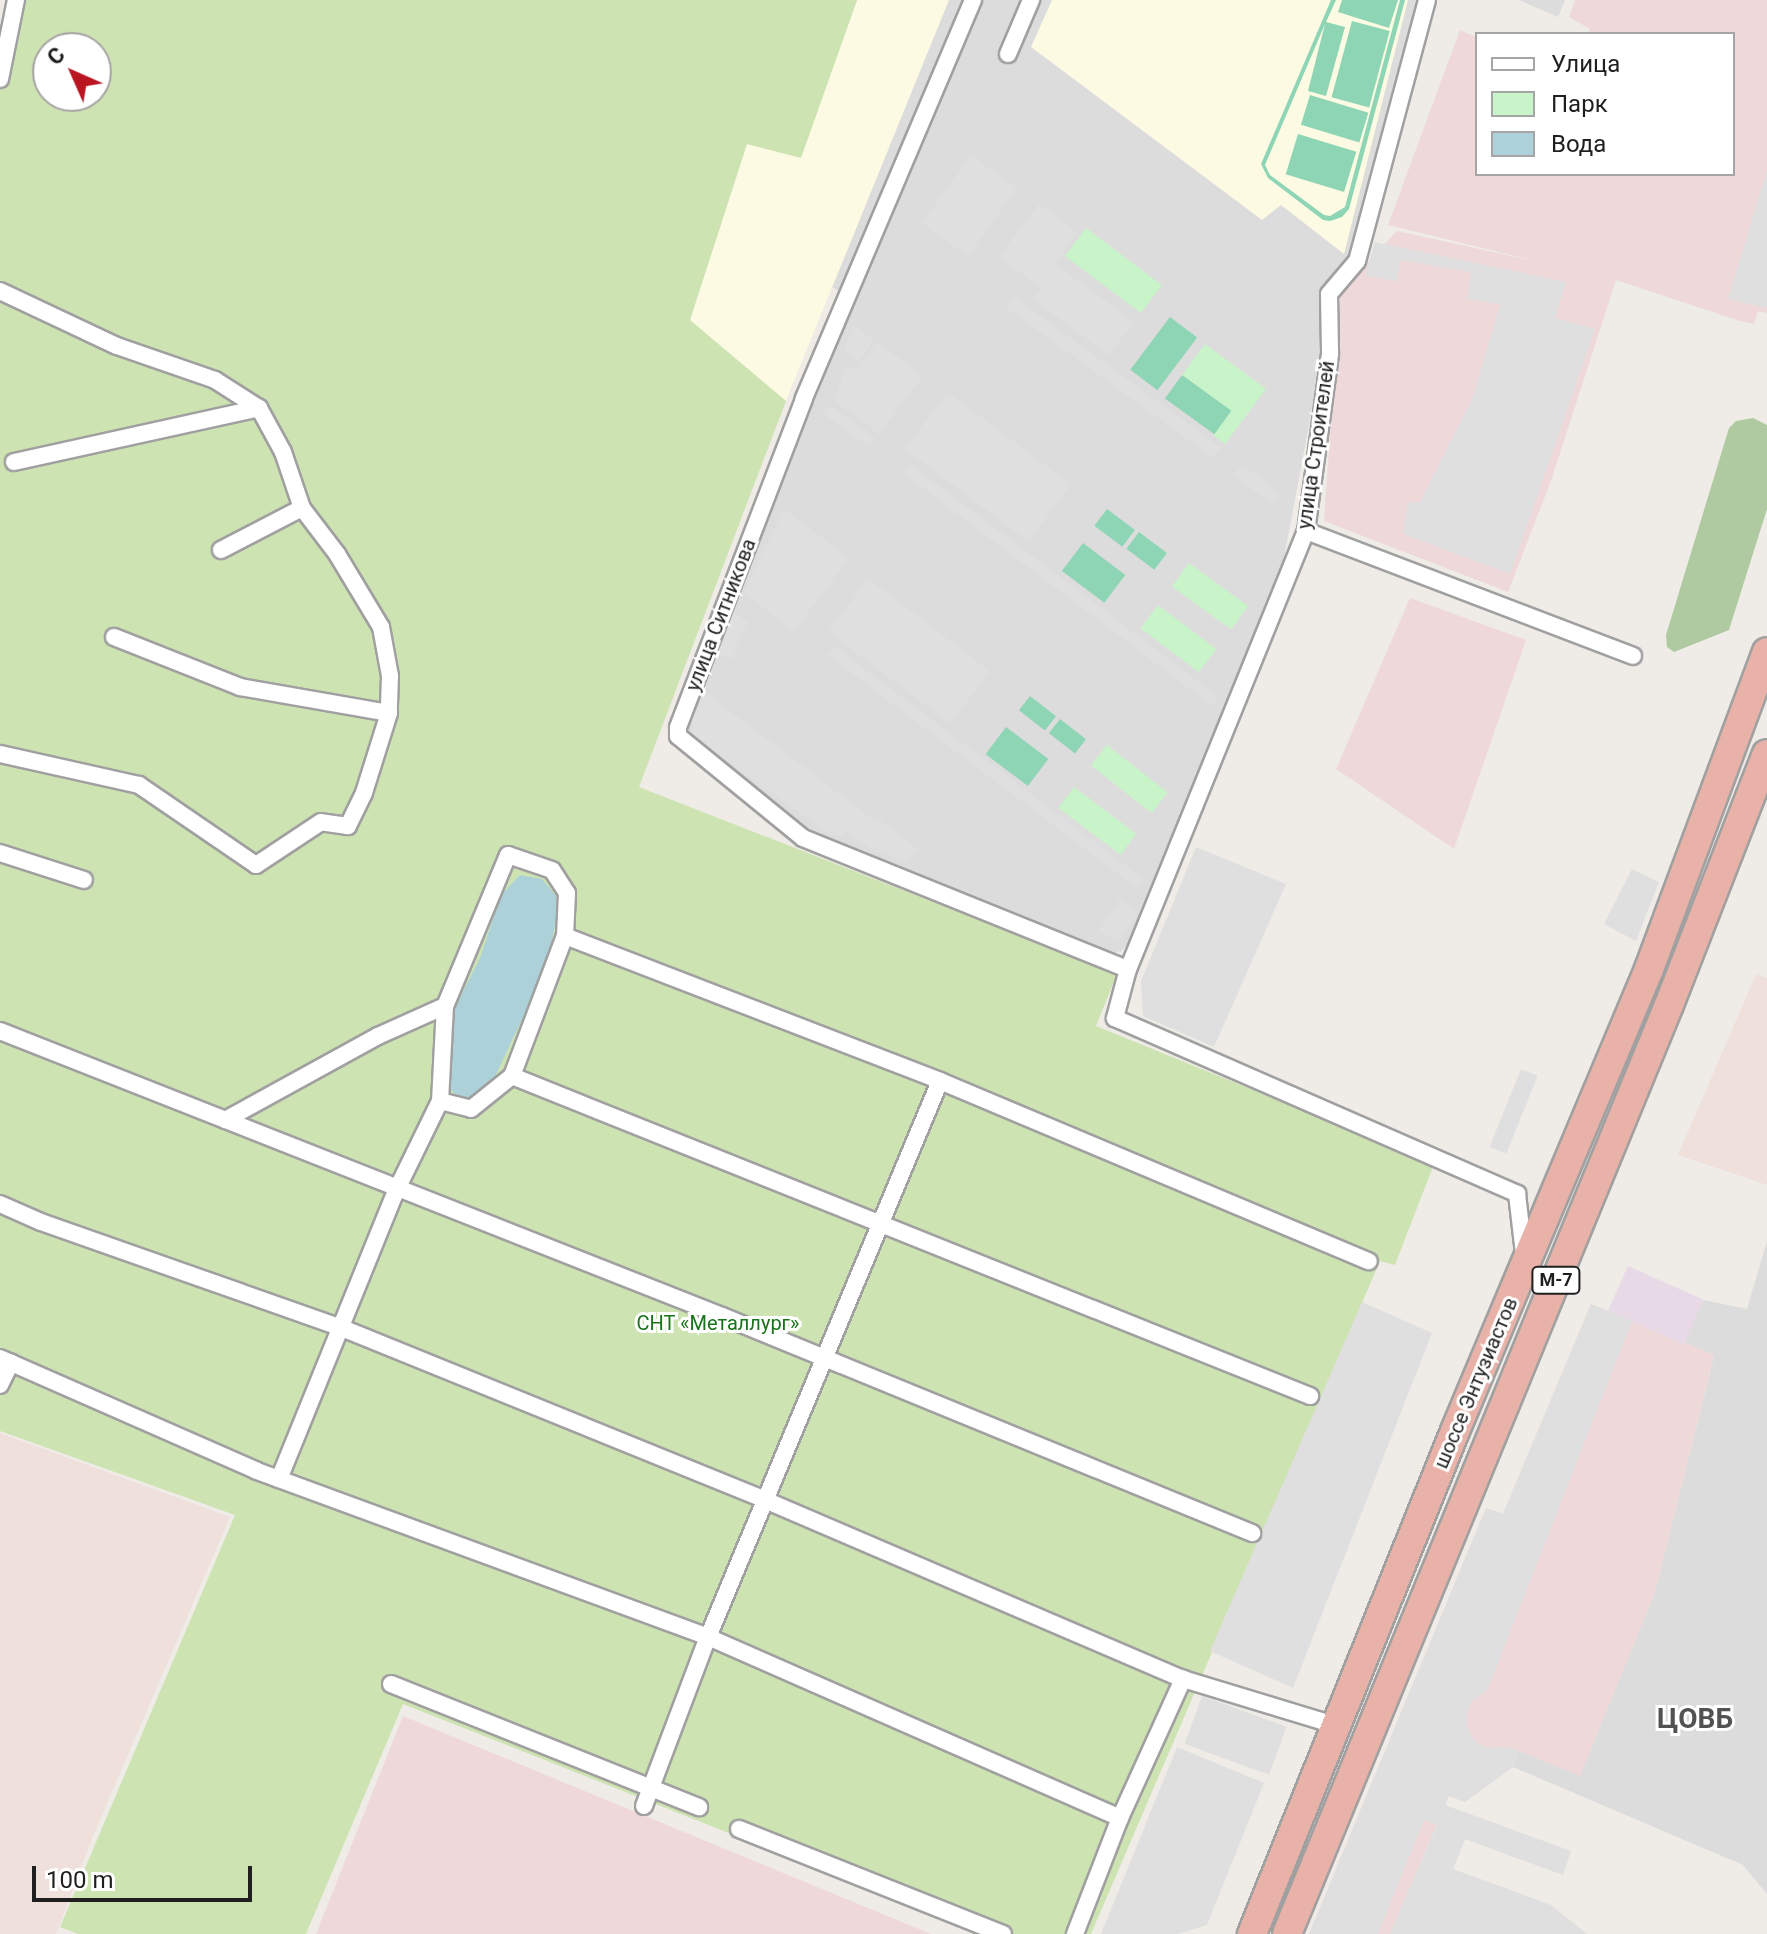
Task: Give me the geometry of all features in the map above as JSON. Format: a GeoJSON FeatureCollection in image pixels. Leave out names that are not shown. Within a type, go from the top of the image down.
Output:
{"type":"FeatureCollection","features":[{"type":"Feature","properties":{"kind":"highway","name":"шоссе Энтузиастов"},"geometry":{"type":"LineString","coordinates":[[1252,1934],[1525,1264],[1649,969],[1767,652]]}},
{"type":"Feature","properties":{"kind":"highway","name":"шоссе Энтузиастов"},"geometry":{"type":"LineString","coordinates":[[1287,1934],[1669,1005],[1767,754]]}},
{"type":"Feature","properties":{"kind":"street"},"geometry":{"type":"LineString","coordinates":[[0,79],[16,0]]}},
{"type":"Feature","properties":{"kind":"street","name":"улица Ситникова"},"geometry":{"type":"LineString","coordinates":[[973,0],[804,399],[678,728],[678,736],[803,838],[1128,969]]}},
{"type":"Feature","properties":{"kind":"street"},"geometry":{"type":"LineString","coordinates":[[1008,54],[1031,0]]}},
{"type":"Feature","properties":{"kind":"street","name":"улица Строителей"},"geometry":{"type":"LineString","coordinates":[[1427,0],[1357,261],[1329,294],[1330,354],[1306,531],[1128,969],[1115,1018],[1517,1194],[1525,1264]]}},
{"type":"Feature","properties":{"kind":"street"},"geometry":{"type":"LineString","coordinates":[[0,291],[117,346],[215,380],[259,408],[283,452],[302,508],[337,554],[381,627],[390,676],[389,713],[364,793],[348,826],[321,822],[256,865],[139,785],[0,754]]}},
{"type":"Feature","properties":{"kind":"street"},"geometry":{"type":"LineString","coordinates":[[14,462],[259,408]]}},
{"type":"Feature","properties":{"kind":"street"},"geometry":{"type":"LineString","coordinates":[[221,550],[302,508]]}},
{"type":"Feature","properties":{"kind":"street"},"geometry":{"type":"LineString","coordinates":[[1306,531],[1633,656]]}},
{"type":"Feature","properties":{"kind":"street"},"geometry":{"type":"LineString","coordinates":[[114,637],[240,687],[389,713]]}},
{"type":"Feature","properties":{"kind":"street"},"geometry":{"type":"LineString","coordinates":[[0,853],[84,880]]}},
{"type":"Feature","properties":{"kind":"street"},"geometry":{"type":"LineString","coordinates":[[279,1479],[397,1189],[440,1101],[445,1006],[508,855],[552,870],[567,893],[565,936],[512,1076],[471,1109],[440,1101]]}},
{"type":"Feature","properties":{"kind":"street"},"geometry":{"type":"LineString","coordinates":[[565,936],[940,1081],[1369,1261]]}},
{"type":"Feature","properties":{"kind":"street"},"geometry":{"type":"LineString","coordinates":[[225,1120],[378,1036],[445,1006]]}},
{"type":"Feature","properties":{"kind":"street"},"geometry":{"type":"LineString","coordinates":[[0,1031],[824,1358],[1252,1533]]}},
{"type":"Feature","properties":{"kind":"street"},"geometry":{"type":"LineString","coordinates":[[512,1076],[1310,1396]]}},
{"type":"Feature","properties":{"kind":"street"},"geometry":{"type":"LineString","coordinates":[[644,1806],[708,1637],[940,1081]]}},
{"type":"Feature","properties":{"kind":"street"},"geometry":{"type":"LineString","coordinates":[[0,1204],[41,1222],[342,1328],[765,1500],[1183,1679],[1338,1726]]}},
{"type":"Feature","properties":{"kind":"street"},"geometry":{"type":"LineString","coordinates":[[0,1385],[6,1360],[279,1479],[708,1637],[1120,1818]]}},
{"type":"Feature","properties":{"kind":"street"},"geometry":{"type":"LineString","coordinates":[[1075,1934],[1120,1818],[1183,1679]]}},
{"type":"Feature","properties":{"kind":"street"},"geometry":{"type":"LineString","coordinates":[[391,1684],[699,1807]]}},
{"type":"Feature","properties":{"kind":"street"},"geometry":{"type":"LineString","coordinates":[[739,1829],[836,1876],[953,1921],[1003,1934]]}},
{"type":"Feature","properties":{"kind":"shaded area"},"geometry":{"type":"Polygon","coordinates":[[[794,0],[1422,0],[1358,237],[1325,297],[1323,350],[1284,558],[1133,939],[1120,952],[1113,953],[808,833],[683,730],[854,301],[832,287],[786,401],[794,0]]]}},
{"type":"Feature","properties":{"kind":"shaded area"},"geometry":{"type":"Polygon","coordinates":[[[857,0],[949,0],[786,401],[690,320],[747,144],[801,157],[857,0]]]}},
{"type":"Feature","properties":{"kind":"shaded area"},"geometry":{"type":"Polygon","coordinates":[[[1052,0],[1408,0],[1344,254],[1281,205],[1262,220],[1031,47],[1052,0]]]}},
{"type":"Feature","properties":{"kind":"shaded area"},"geometry":{"type":"Polygon","coordinates":[[[1519,0],[1565,0],[1558,17],[1519,0]]]}},
{"type":"Feature","properties":{"kind":"shaded area"},"geometry":{"type":"Polygon","coordinates":[[[1575,0],[1767,0],[1767,313],[1758,311],[1754,324],[1740,321],[1616,280],[1551,481],[1508,592],[1324,521],[1340,292],[1397,231],[1544,263],[1388,225],[1460,30],[1475,37],[1475,176],[1735,176],[1735,32],[1589,32],[1590,29],[1569,17],[1575,0]]]}},
{"type":"Feature","properties":{"kind":"shaded area"},"geometry":{"type":"Polygon","coordinates":[[[971,155],[1017,189],[968,256],[922,223],[971,155]]]}},
{"type":"Feature","properties":{"kind":"shaded area"},"geometry":{"type":"Polygon","coordinates":[[[1767,170],[1767,308],[1728,299],[1767,170]]]}},
{"type":"Feature","properties":{"kind":"shaded area"},"geometry":{"type":"Polygon","coordinates":[[[1039,204],[1078,233],[1055,264],[1134,322],[1109,355],[1033,299],[1041,288],[999,257],[1039,204]]]}},
{"type":"Feature","properties":{"kind":"shaded area"},"geometry":{"type":"Polygon","coordinates":[[[1375,242],[1566,282],[1555,318],[1595,329],[1510,574],[1403,534],[1408,502],[1420,502],[1473,397],[1500,304],[1467,299],[1471,272],[1400,260],[1397,281],[1365,276],[1375,242]]]}},
{"type":"Feature","properties":{"kind":"shaded area"},"geometry":{"type":"Polygon","coordinates":[[[1014,297],[1221,447],[1213,458],[1006,308],[1014,297]]]}},
{"type":"Feature","properties":{"kind":"shaded area"},"geometry":{"type":"Polygon","coordinates":[[[854,325],[874,340],[858,362],[844,351],[854,325]]]}},
{"type":"Feature","properties":{"kind":"shaded area"},"geometry":{"type":"Polygon","coordinates":[[[877,342],[923,376],[879,434],[834,400],[847,366],[857,369],[877,342]]]}},
{"type":"Feature","properties":{"kind":"shaded area"},"geometry":{"type":"Polygon","coordinates":[[[948,392],[1071,485],[1028,541],[905,449],[948,392]]]}},
{"type":"Feature","properties":{"kind":"shaded area"},"geometry":{"type":"Polygon","coordinates":[[[830,405],[876,439],[870,447],[824,414],[830,405]]]}},
{"type":"Feature","properties":{"kind":"shaded area"},"geometry":{"type":"Polygon","coordinates":[[[1242,464],[1280,493],[1272,504],[1234,475],[1242,464]]]}},
{"type":"Feature","properties":{"kind":"shaded area"},"geometry":{"type":"Polygon","coordinates":[[[911,465],[1218,697],[1212,705],[904,474],[911,465]]]}},
{"type":"Feature","properties":{"kind":"shaded area"},"geometry":{"type":"Polygon","coordinates":[[[784,509],[849,558],[794,631],[744,593],[784,509]]]}},
{"type":"Feature","properties":{"kind":"shaded area"},"geometry":{"type":"Polygon","coordinates":[[[868,579],[990,671],[950,724],[828,632],[868,579]]]}},
{"type":"Feature","properties":{"kind":"shaded area"},"geometry":{"type":"Polygon","coordinates":[[[1410,598],[1526,640],[1454,849],[1336,769],[1410,598]]]}},
{"type":"Feature","properties":{"kind":"shaded area"},"geometry":{"type":"Polygon","coordinates":[[[732,610],[748,623],[731,659],[715,652],[732,610]]]}},
{"type":"Feature","properties":{"kind":"shaded area"},"geometry":{"type":"Polygon","coordinates":[[[834,646],[1145,880],[1138,889],[827,655],[834,646]]]}},
{"type":"Feature","properties":{"kind":"shaded area"},"geometry":{"type":"Polygon","coordinates":[[[705,693],[874,820],[877,818],[918,849],[907,863],[870,848],[846,831],[841,837],[830,835],[693,736],[692,714],[705,693]]]}},
{"type":"Feature","properties":{"kind":"shaded area"},"geometry":{"type":"Polygon","coordinates":[[[1196,847],[1286,884],[1214,1047],[1143,1016],[1141,981],[1196,847]]]}},
{"type":"Feature","properties":{"kind":"shaded area"},"geometry":{"type":"Polygon","coordinates":[[[1632,869],[1659,882],[1636,941],[1604,924],[1632,869]]]}},
{"type":"Feature","properties":{"kind":"shaded area"},"geometry":{"type":"Polygon","coordinates":[[[1120,899],[1139,912],[1118,943],[1099,931],[1120,899]]]}},
{"type":"Feature","properties":{"kind":"shaded area"},"geometry":{"type":"Polygon","coordinates":[[[1756,974],[1767,978],[1767,1185],[1678,1155],[1756,974]]]}},
{"type":"Feature","properties":{"kind":"shaded area"},"geometry":{"type":"Polygon","coordinates":[[[1521,1069],[1538,1076],[1506,1154],[1490,1147],[1521,1069]]]}},
{"type":"Feature","properties":{"kind":"shaded area"},"geometry":{"type":"Polygon","coordinates":[[[1767,1241],[1767,1894],[1743,1865],[1513,1767],[1519,1751],[1580,1775],[1655,1592],[1714,1356],[1683,1342],[1704,1300],[1747,1309],[1767,1241]]]}},
{"type":"Feature","properties":{"kind":"shaded area"},"geometry":{"type":"Polygon","coordinates":[[[1628,1266],[1704,1300],[1684,1345],[1608,1311],[1628,1266]]]}},
{"type":"Feature","properties":{"kind":"shaded area"},"geometry":{"type":"Polygon","coordinates":[[[1362,1302],[1432,1333],[1293,1688],[1210,1651],[1362,1302]]]}},
{"type":"Feature","properties":{"kind":"shaded area"},"geometry":{"type":"Polygon","coordinates":[[[1591,1304],[1714,1355],[1655,1592],[1580,1776],[1519,1751],[1513,1767],[1465,1802],[1449,1796],[1390,1934],[1309,1934],[1486,1508],[1503,1514],[1591,1304]]]}},
{"type":"Feature","properties":{"kind":"shaded area"},"geometry":{"type":"Polygon","coordinates":[[[1591,1304],[1632,1321],[1487,1691],[1472,1701],[1466,1716],[1467,1727],[1475,1742],[1488,1748],[1507,1747],[1519,1751],[1513,1767],[1465,1802],[1449,1796],[1445,1805],[1571,1851],[1563,1875],[1465,1839],[1453,1869],[1551,1905],[1587,1934],[1390,1934],[1437,1825],[1424,1820],[1378,1934],[1309,1934],[1486,1508],[1503,1514],[1591,1304]]]}},
{"type":"Feature","properties":{"kind":"shaded area"},"geometry":{"type":"Polygon","coordinates":[[[0,1433],[230,1517],[93,1836],[56,1934],[0,1934],[0,1433]]]}},
{"type":"Feature","properties":{"kind":"shaded area"},"geometry":{"type":"Polygon","coordinates":[[[1202,1696],[1287,1727],[1269,1775],[1185,1744],[1202,1696]]]}},
{"type":"Feature","properties":{"kind":"shaded area"},"geometry":{"type":"Polygon","coordinates":[[[403,1716],[931,1934],[316,1934],[403,1716]]]}},
{"type":"Feature","properties":{"kind":"shaded area"},"geometry":{"type":"Polygon","coordinates":[[[1177,1747],[1264,1783],[1207,1925],[1178,1934],[1101,1934],[1177,1747]]]}},
{"type":"Feature","properties":{"kind":"green space","name":"СНТ «Металлург»"},"geometry":{"type":"Polygon","coordinates":[[[10,0],[857,0],[801,158],[747,144],[690,320],[786,401],[639,787],[1117,974],[1096,1026],[1434,1164],[1395,1265],[1380,1261],[1091,1934],[984,1934],[403,1704],[306,1934],[78,1934],[60,1927],[235,1515],[0,1431],[0,51],[10,0]]]}},
{"type":"Feature","properties":{"kind":"green space"},"geometry":{"type":"Polygon","coordinates":[[[1331,0],[1336,0],[1326,22],[1345,27],[1326,96],[1308,91],[1325,24],[1265,165],[1270,175],[1324,215],[1330,216],[1345,207],[1400,0],[1405,0],[1349,209],[1342,217],[1330,221],[1323,220],[1268,178],[1261,164],[1331,0]]]}},
{"type":"Feature","properties":{"kind":"green space"},"geometry":{"type":"Polygon","coordinates":[[[1342,0],[1398,0],[1389,28],[1338,12],[1342,0]]]}},
{"type":"Feature","properties":{"kind":"green space"},"geometry":{"type":"Polygon","coordinates":[[[1352,21],[1390,31],[1369,107],[1332,97],[1352,21]]]}},
{"type":"Feature","properties":{"kind":"green space"},"geometry":{"type":"Polygon","coordinates":[[[1310,95],[1368,113],[1359,142],[1301,125],[1310,95]]]}},
{"type":"Feature","properties":{"kind":"green space"},"geometry":{"type":"Polygon","coordinates":[[[1298,134],[1356,152],[1344,192],[1286,174],[1298,134]]]}},
{"type":"Feature","properties":{"kind":"green space"},"geometry":{"type":"Polygon","coordinates":[[[1086,228],[1162,285],[1141,313],[1065,256],[1086,228]]]}},
{"type":"Feature","properties":{"kind":"green space"},"geometry":{"type":"Polygon","coordinates":[[[1170,317],[1197,337],[1157,390],[1130,370],[1170,317]]]}},
{"type":"Feature","properties":{"kind":"green space"},"geometry":{"type":"Polygon","coordinates":[[[1205,344],[1266,389],[1225,444],[1213,435],[1231,411],[1182,375],[1205,344]]]}},
{"type":"Feature","properties":{"kind":"green space"},"geometry":{"type":"Polygon","coordinates":[[[1182,375],[1231,411],[1214,434],[1165,398],[1182,375]]]}},
{"type":"Feature","properties":{"kind":"green space"},"geometry":{"type":"Polygon","coordinates":[[[1753,418],[1767,425],[1767,509],[1729,630],[1674,652],[1667,647],[1666,635],[1729,428],[1736,421],[1753,418]]]}},
{"type":"Feature","properties":{"kind":"green space"},"geometry":{"type":"Polygon","coordinates":[[[1107,509],[1135,530],[1122,547],[1094,526],[1107,509]]]}},
{"type":"Feature","properties":{"kind":"green space"},"geometry":{"type":"Polygon","coordinates":[[[1139,532],[1167,553],[1154,570],[1126,549],[1139,532]]]}},
{"type":"Feature","properties":{"kind":"green space"},"geometry":{"type":"Polygon","coordinates":[[[1083,543],[1125,575],[1104,603],[1062,571],[1083,543]]]}},
{"type":"Feature","properties":{"kind":"green space"},"geometry":{"type":"Polygon","coordinates":[[[1189,563],[1248,606],[1231,629],[1172,586],[1189,563]]]}},
{"type":"Feature","properties":{"kind":"green space"},"geometry":{"type":"Polygon","coordinates":[[[1158,605],[1216,649],[1199,672],[1141,628],[1158,605]]]}},
{"type":"Feature","properties":{"kind":"green space"},"geometry":{"type":"Polygon","coordinates":[[[1030,696],[1056,716],[1045,731],[1019,710],[1030,696]]]}},
{"type":"Feature","properties":{"kind":"green space"},"geometry":{"type":"Polygon","coordinates":[[[1060,719],[1086,739],[1075,754],[1049,733],[1060,719]]]}},
{"type":"Feature","properties":{"kind":"green space"},"geometry":{"type":"Polygon","coordinates":[[[1006,727],[1048,759],[1028,786],[986,754],[1006,727]]]}},
{"type":"Feature","properties":{"kind":"green space"},"geometry":{"type":"Polygon","coordinates":[[[1107,745],[1168,792],[1152,813],[1091,765],[1107,745]]]}},
{"type":"Feature","properties":{"kind":"green space"},"geometry":{"type":"Polygon","coordinates":[[[1074,787],[1136,834],[1121,855],[1058,808],[1074,787]]]}},
{"type":"Feature","properties":{"kind":"water"},"geometry":{"type":"Polygon","coordinates":[[[520,875],[542,879],[556,896],[557,913],[548,964],[491,1085],[472,1099],[455,1095],[446,1084],[446,1064],[456,1005],[480,958],[501,895],[520,875]]]}},
{"type":"Feature","properties":{"kind":"district","name":"ЦОВБ"},"geometry":{"type":"Point","coordinates":[1695,1719]}}]}
